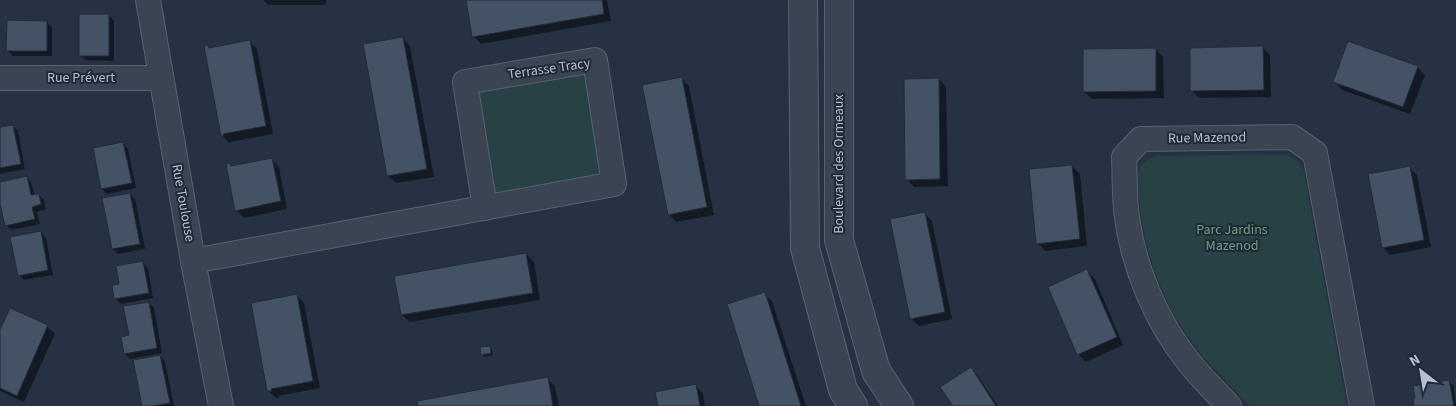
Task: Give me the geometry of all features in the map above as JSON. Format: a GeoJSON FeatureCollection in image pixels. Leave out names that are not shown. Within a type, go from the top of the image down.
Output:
{"type":"FeatureCollection","features":[{"type":"Feature","properties":{"kind":"street","name":"Rue Toulouse"},"geometry":{"type":"LineString","coordinates":[[148,0],[192,261],[221,406]]}},
{"type":"Feature","properties":{"kind":"street"},"geometry":{"type":"LineString","coordinates":[[803,0],[805,248],[843,390],[853,406]]}},
{"type":"Feature","properties":{"kind":"street","name":"Boulevard des Ormeaux"},"geometry":{"type":"LineString","coordinates":[[839,0],[839,240],[876,370],[899,406]]}},
{"type":"Feature","properties":{"kind":"street","name":"Terrasse Tracy"},"geometry":{"type":"LineString","coordinates":[[192,261],[485,208],[614,184],[595,60],[465,82],[485,208]]}},
{"type":"Feature","properties":{"kind":"street","name":"Rue Prévert"},"geometry":{"type":"LineString","coordinates":[[0,78],[161,78]]}},
{"type":"Feature","properties":{"kind":"street","name":"Rue Mazenod"},"geometry":{"type":"LineString","coordinates":[[1229,406],[1188,361],[1167,330],[1153,303],[1132,246],[1126,217],[1124,156],[1141,139],[1292,137],[1315,153],[1362,406]]}},
{"type":"Feature","properties":{"kind":"green space"},"geometry":{"type":"Polygon","coordinates":[[[590,67],[607,180],[490,201],[472,87],[590,67]]]}},
{"type":"Feature","properties":{"kind":"green space","name":"Parc Jardins Mazenod"},"geometry":{"type":"Polygon","coordinates":[[[1285,154],[1297,161],[1304,173],[1347,406],[1250,406],[1207,360],[1184,331],[1159,283],[1148,250],[1137,181],[1140,168],[1147,160],[1155,156],[1285,154]]]}},
{"type":"Feature","properties":{"kind":"building"},"geometry":{"type":"Polygon","coordinates":[[[466,0],[602,0],[604,14],[472,37],[466,0]]]}},
{"type":"Feature","properties":{"kind":"building"},"geometry":{"type":"Polygon","coordinates":[[[79,14],[109,14],[109,56],[79,56],[79,14]]]}},
{"type":"Feature","properties":{"kind":"building"},"geometry":{"type":"Polygon","coordinates":[[[7,20],[47,21],[47,51],[6,51],[7,20]]]}},
{"type":"Feature","properties":{"kind":"building"},"geometry":{"type":"Polygon","coordinates":[[[403,37],[427,169],[387,176],[363,44],[403,37]]]}},
{"type":"Feature","properties":{"kind":"building"},"geometry":{"type":"Polygon","coordinates":[[[250,40],[266,126],[223,134],[221,136],[204,46],[208,45],[209,48],[250,40]]]}},
{"type":"Feature","properties":{"kind":"building"},"geometry":{"type":"Polygon","coordinates":[[[1348,41],[1418,66],[1403,107],[1333,82],[1348,41]]]}},
{"type":"Feature","properties":{"kind":"building"},"geometry":{"type":"Polygon","coordinates":[[[1263,46],[1264,90],[1190,91],[1190,48],[1263,46]]]}},
{"type":"Feature","properties":{"kind":"building"},"geometry":{"type":"Polygon","coordinates":[[[1156,48],[1156,91],[1083,92],[1083,49],[1156,48]]]}},
{"type":"Feature","properties":{"kind":"building"},"geometry":{"type":"Polygon","coordinates":[[[682,77],[707,207],[668,215],[642,85],[682,77]]]}},
{"type":"Feature","properties":{"kind":"building"},"geometry":{"type":"Polygon","coordinates":[[[939,78],[940,179],[905,180],[904,79],[939,78]]]}},
{"type":"Feature","properties":{"kind":"building"},"geometry":{"type":"Polygon","coordinates":[[[13,125],[21,164],[0,168],[0,127],[13,125]]]}},
{"type":"Feature","properties":{"kind":"building"},"geometry":{"type":"Polygon","coordinates":[[[123,142],[132,183],[101,189],[93,148],[123,142]]]}},
{"type":"Feature","properties":{"kind":"building"},"geometry":{"type":"Polygon","coordinates":[[[272,158],[281,201],[235,211],[226,164],[230,163],[231,166],[272,158]]]}},
{"type":"Feature","properties":{"kind":"building"},"geometry":{"type":"Polygon","coordinates":[[[1072,165],[1080,239],[1036,244],[1029,169],[1072,165]]]}},
{"type":"Feature","properties":{"kind":"building"},"geometry":{"type":"Polygon","coordinates":[[[1410,166],[1424,240],[1382,248],[1368,174],[1410,166]]]}},
{"type":"Feature","properties":{"kind":"building"},"geometry":{"type":"Polygon","coordinates":[[[27,176],[31,195],[39,194],[41,204],[32,207],[35,219],[5,226],[0,204],[0,182],[27,176]]]}},
{"type":"Feature","properties":{"kind":"building"},"geometry":{"type":"Polygon","coordinates":[[[130,193],[140,244],[112,249],[102,198],[130,193]]]}},
{"type":"Feature","properties":{"kind":"building"},"geometry":{"type":"Polygon","coordinates":[[[925,212],[945,312],[910,319],[890,219],[925,212]]]}},
{"type":"Feature","properties":{"kind":"building"},"geometry":{"type":"Polygon","coordinates":[[[41,231],[48,270],[18,276],[10,237],[41,231]]]}},
{"type":"Feature","properties":{"kind":"building"},"geometry":{"type":"Polygon","coordinates":[[[526,253],[533,293],[401,315],[394,276],[526,253]]]}},
{"type":"Feature","properties":{"kind":"building"},"geometry":{"type":"Polygon","coordinates":[[[143,261],[149,293],[114,299],[112,285],[119,284],[116,266],[143,261]]]}},
{"type":"Feature","properties":{"kind":"building"},"geometry":{"type":"Polygon","coordinates":[[[1087,269],[1117,337],[1077,355],[1048,287],[1087,269]]]}},
{"type":"Feature","properties":{"kind":"building"},"geometry":{"type":"Polygon","coordinates":[[[765,292],[801,406],[759,406],[727,304],[765,292]]]}},
{"type":"Feature","properties":{"kind":"building"},"geometry":{"type":"Polygon","coordinates":[[[297,294],[313,381],[267,391],[251,303],[297,294]]]}},
{"type":"Feature","properties":{"kind":"building"},"geometry":{"type":"Polygon","coordinates":[[[149,302],[157,348],[124,354],[121,337],[129,335],[123,306],[149,302]]]}},
{"type":"Feature","properties":{"kind":"building"},"geometry":{"type":"Polygon","coordinates":[[[10,308],[48,325],[17,396],[0,388],[0,330],[10,308]]]}},
{"type":"Feature","properties":{"kind":"building"},"geometry":{"type":"Polygon","coordinates":[[[490,346],[491,353],[481,355],[480,347],[490,346]]]}},
{"type":"Feature","properties":{"kind":"building"},"geometry":{"type":"Polygon","coordinates":[[[160,355],[170,403],[142,406],[133,360],[160,355]]]}},
{"type":"Feature","properties":{"kind":"building"},"geometry":{"type":"Polygon","coordinates":[[[971,367],[996,406],[953,406],[940,387],[971,367]]]}},
{"type":"Feature","properties":{"kind":"building"},"geometry":{"type":"Polygon","coordinates":[[[548,377],[553,406],[418,406],[417,401],[548,377]]]}},
{"type":"Feature","properties":{"kind":"building"},"geometry":{"type":"Polygon","coordinates":[[[1449,380],[1454,406],[1414,406],[1413,386],[1449,380]]]}},
{"type":"Feature","properties":{"kind":"building"},"geometry":{"type":"Polygon","coordinates":[[[696,384],[700,406],[658,406],[655,392],[696,384]]]}}]}
